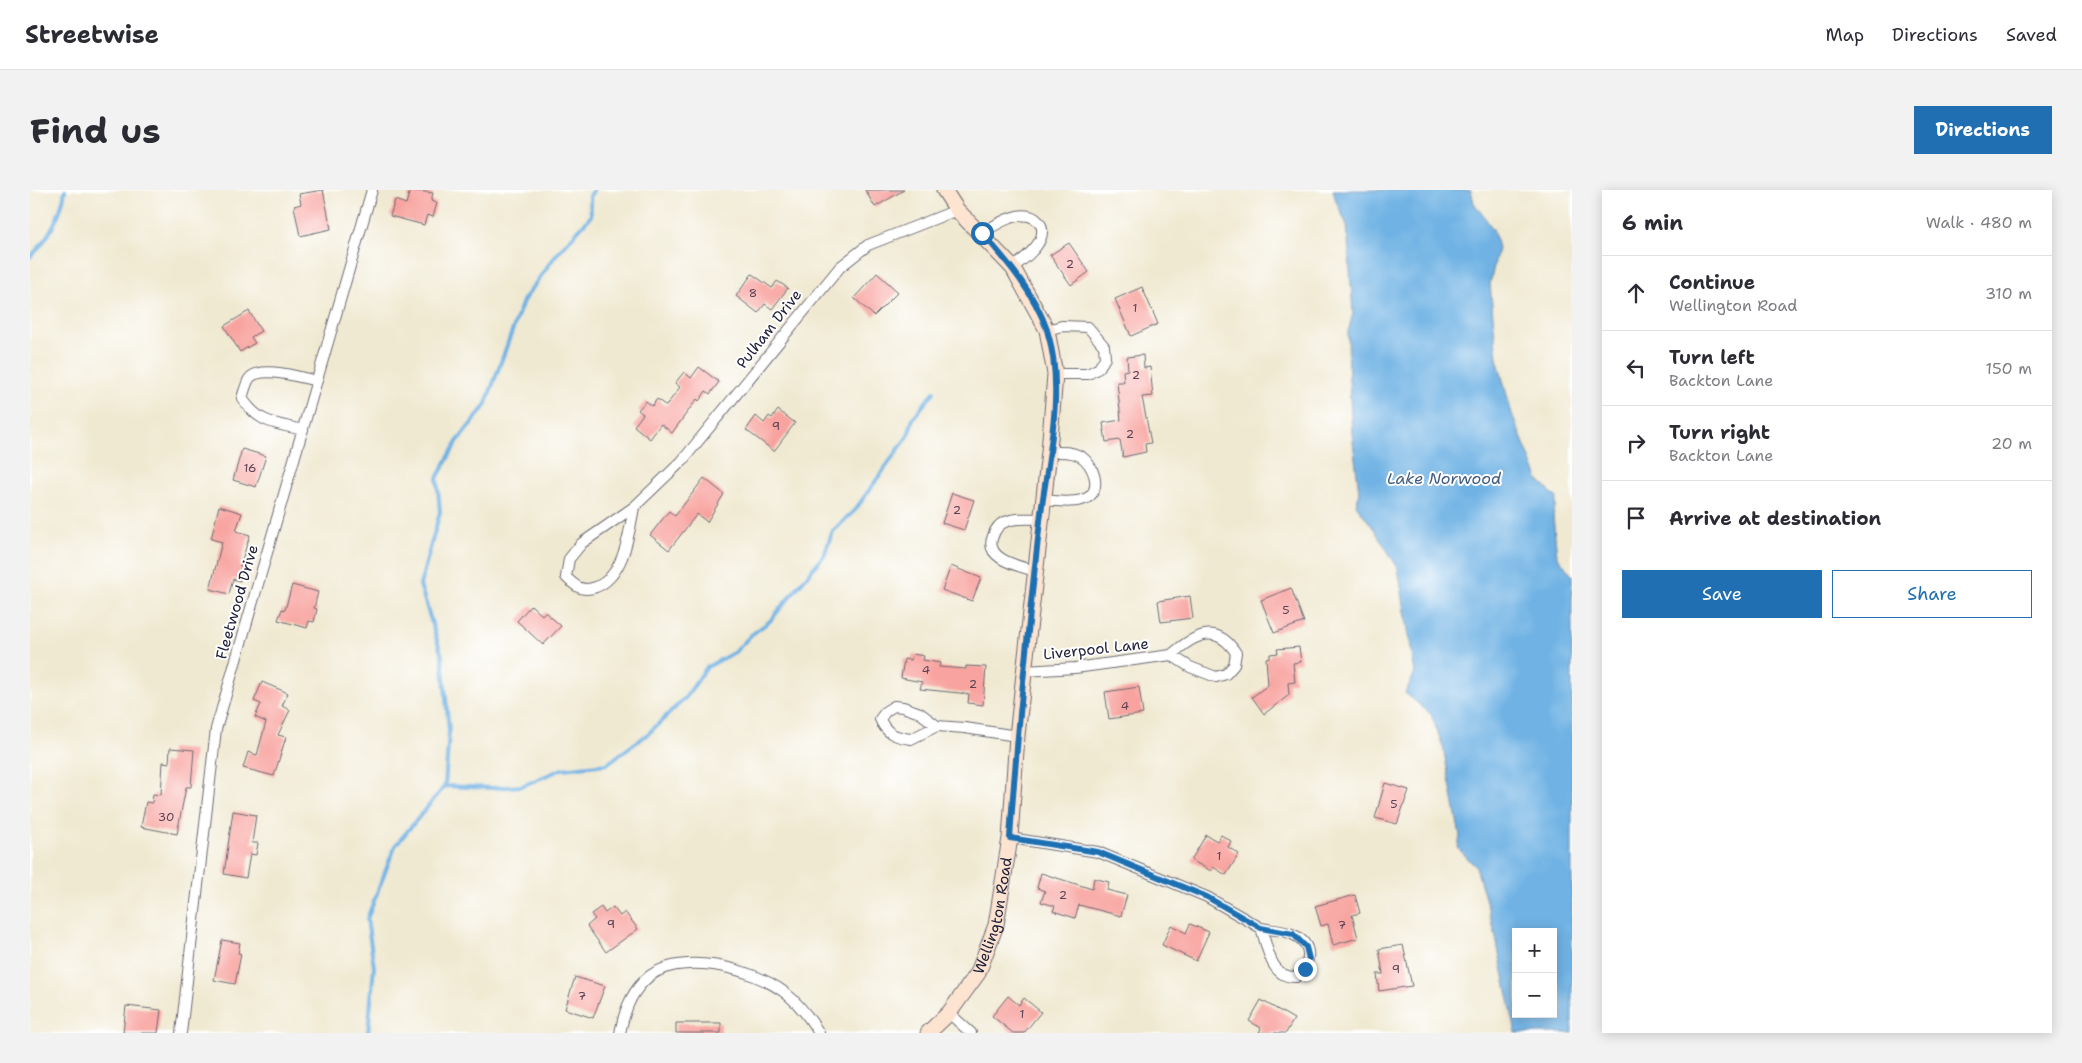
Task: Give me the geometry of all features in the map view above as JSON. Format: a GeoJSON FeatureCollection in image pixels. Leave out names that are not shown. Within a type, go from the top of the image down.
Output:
{"type":"FeatureCollection","features":[{"type":"Feature","properties":{"kind":"street","name":"Fleetwood Drive"},"geometry":{"type":"LineString","coordinates":[[181,1033],[216,729],[372,190]]}},
{"type":"Feature","properties":{"kind":"street","name":"Wellington Road"},"geometry":{"type":"LineString","coordinates":[[928,1033],[949,1014],[978,973],[996,925],[1010,838],[1017,736],[1040,519],[1050,452],[1055,374],[1047,330],[1013,268],[982,233],[957,210],[944,190]]}},
{"type":"Feature","properties":{"kind":"street","name":"Pulham Drive"},"geometry":{"type":"LineString","coordinates":[[634,507],[625,549],[617,567],[606,583],[588,590],[576,588],[566,577],[569,559],[582,543],[634,507],[682,461],[840,267],[868,245],[957,210]]}},
{"type":"Feature","properties":{"kind":"street"},"geometry":{"type":"LineString","coordinates":[[982,233],[994,225],[1021,215],[1032,217],[1039,222],[1042,229],[1040,240],[1032,251],[1013,268]]}},
{"type":"Feature","properties":{"kind":"street"},"geometry":{"type":"LineString","coordinates":[[1047,330],[1062,326],[1088,327],[1104,346],[1105,358],[1099,368],[1088,374],[1055,374]]}},
{"type":"Feature","properties":{"kind":"street"},"geometry":{"type":"LineString","coordinates":[[303,430],[264,420],[252,412],[242,398],[249,379],[258,372],[273,372],[317,382]]}},
{"type":"Feature","properties":{"kind":"street"},"geometry":{"type":"LineString","coordinates":[[1044,500],[1074,502],[1089,497],[1095,487],[1094,475],[1089,463],[1069,452],[1050,452]]}},
{"type":"Feature","properties":{"kind":"street"},"geometry":{"type":"LineString","coordinates":[[1035,570],[1003,559],[993,551],[990,542],[995,529],[1003,522],[1015,519],[1040,519]]}},
{"type":"Feature","properties":{"kind":"street","name":"Liverpool Lane"},"geometry":{"type":"LineString","coordinates":[[1025,671],[1075,668],[1171,655],[1188,640],[1203,635],[1215,635],[1228,641],[1236,653],[1234,665],[1226,674],[1216,677],[1190,667],[1171,655]]}},
{"type":"Feature","properties":{"kind":"street"},"geometry":{"type":"LineString","coordinates":[[937,726],[920,713],[903,707],[894,706],[886,711],[880,719],[883,728],[891,734],[911,740],[937,726],[1017,736]]}},
{"type":"Feature","properties":{"kind":"street"},"geometry":{"type":"LineString","coordinates":[[1010,838],[1098,852],[1207,897],[1261,928],[1293,934],[1306,947],[1309,959],[1305,969],[1296,977],[1287,977],[1272,964],[1261,928]]}},
{"type":"Feature","properties":{"kind":"street"},"geometry":{"type":"LineString","coordinates":[[620,1033],[624,1013],[632,996],[645,980],[666,968],[692,963],[723,967],[755,977],[784,992],[806,1012],[819,1033]]}},
{"type":"Feature","properties":{"kind":"street"},"geometry":{"type":"LineString","coordinates":[[949,1014],[971,1033]]}},
{"type":"Feature","properties":{"kind":"water","name":"Lake Norwood"},"geometry":{"type":"Polygon","coordinates":[[[1333,190],[1471,190],[1474,203],[1493,229],[1498,248],[1490,284],[1497,358],[1512,414],[1539,481],[1557,498],[1553,516],[1557,556],[1572,575],[1572,1033],[1516,1033],[1513,1018],[1557,1018],[1557,928],[1512,928],[1512,1014],[1494,929],[1476,867],[1458,848],[1460,836],[1443,747],[1431,714],[1405,693],[1415,673],[1398,568],[1374,529],[1356,505],[1359,492],[1352,433],[1349,381],[1348,332],[1353,313],[1347,225],[1333,190]]]}},
{"type":"Feature","properties":{"kind":"building"},"geometry":{"type":"Polygon","coordinates":[[[323,190],[331,229],[300,236],[294,206],[301,204],[299,194],[323,190]]]}},
{"type":"Feature","properties":{"kind":"building"},"geometry":{"type":"Polygon","coordinates":[[[410,190],[433,193],[431,201],[437,203],[433,217],[427,215],[424,225],[390,216],[395,200],[406,204],[410,190]]]}},
{"type":"Feature","properties":{"kind":"building"},"geometry":{"type":"Polygon","coordinates":[[[865,190],[904,190],[875,207],[865,190]]]}},
{"type":"Feature","properties":{"kind":"building"},"geometry":{"type":"Polygon","coordinates":[[[1069,243],[1089,272],[1071,285],[1050,255],[1069,243]]]}},
{"type":"Feature","properties":{"kind":"building"},"geometry":{"type":"Polygon","coordinates":[[[877,273],[898,292],[874,316],[854,298],[877,273]]]}},
{"type":"Feature","properties":{"kind":"building"},"geometry":{"type":"Polygon","coordinates":[[[752,274],[772,288],[777,281],[788,288],[772,309],[765,304],[758,313],[736,296],[752,274]]]}},
{"type":"Feature","properties":{"kind":"building"},"geometry":{"type":"Polygon","coordinates":[[[1142,287],[1158,324],[1131,336],[1115,299],[1142,287]]]}},
{"type":"Feature","properties":{"kind":"building"},"geometry":{"type":"Polygon","coordinates":[[[249,311],[261,331],[251,337],[255,343],[240,352],[224,326],[249,311]]]}},
{"type":"Feature","properties":{"kind":"building"},"geometry":{"type":"Polygon","coordinates":[[[1143,355],[1144,368],[1150,367],[1153,396],[1142,397],[1151,443],[1145,444],[1146,452],[1123,457],[1120,440],[1106,442],[1103,423],[1121,420],[1117,382],[1124,382],[1123,371],[1128,370],[1127,357],[1143,355]]]}},
{"type":"Feature","properties":{"kind":"building"},"geometry":{"type":"Polygon","coordinates":[[[699,367],[719,382],[710,394],[706,391],[699,401],[697,399],[672,433],[661,424],[650,439],[634,426],[643,414],[638,410],[646,401],[652,406],[657,399],[666,406],[680,387],[675,383],[684,372],[691,378],[699,367]]]}},
{"type":"Feature","properties":{"kind":"building"},"geometry":{"type":"Polygon","coordinates":[[[778,410],[795,423],[774,451],[746,430],[756,416],[764,423],[769,416],[772,418],[778,410]]]}},
{"type":"Feature","properties":{"kind":"building"},"geometry":{"type":"Polygon","coordinates":[[[242,449],[266,456],[256,487],[233,480],[242,449]]]}},
{"type":"Feature","properties":{"kind":"building"},"geometry":{"type":"Polygon","coordinates":[[[704,478],[724,494],[707,522],[697,514],[669,550],[650,535],[669,511],[675,516],[704,478]]]}},
{"type":"Feature","properties":{"kind":"building"},"geometry":{"type":"Polygon","coordinates":[[[952,493],[974,500],[964,530],[942,523],[952,493]]]}},
{"type":"Feature","properties":{"kind":"building"},"geometry":{"type":"Polygon","coordinates":[[[219,506],[242,513],[236,531],[250,535],[240,566],[243,567],[240,581],[233,579],[229,594],[210,589],[222,542],[211,539],[219,506]]]}},
{"type":"Feature","properties":{"kind":"building"},"geometry":{"type":"Polygon","coordinates":[[[951,566],[981,578],[972,601],[942,590],[951,566]]]}},
{"type":"Feature","properties":{"kind":"building"},"geometry":{"type":"Polygon","coordinates":[[[292,585],[318,592],[314,608],[317,609],[314,622],[309,621],[307,628],[278,620],[282,609],[285,610],[292,585]]]}},
{"type":"Feature","properties":{"kind":"building"},"geometry":{"type":"Polygon","coordinates":[[[1291,588],[1304,622],[1274,633],[1261,600],[1291,588]]]}},
{"type":"Feature","properties":{"kind":"building"},"geometry":{"type":"Polygon","coordinates":[[[1190,596],[1193,618],[1161,622],[1158,601],[1190,596]]]}},
{"type":"Feature","properties":{"kind":"building"},"geometry":{"type":"Polygon","coordinates":[[[531,605],[542,615],[545,612],[561,626],[543,645],[517,621],[531,605]]]}},
{"type":"Feature","properties":{"kind":"building"},"geometry":{"type":"Polygon","coordinates":[[[1299,647],[1301,662],[1293,663],[1295,682],[1288,683],[1289,695],[1264,714],[1252,697],[1268,685],[1266,658],[1270,657],[1270,654],[1278,653],[1277,649],[1299,647]]]}},
{"type":"Feature","properties":{"kind":"building"},"geometry":{"type":"Polygon","coordinates":[[[913,654],[924,656],[923,660],[940,663],[939,667],[966,669],[966,666],[986,667],[983,705],[968,703],[969,694],[920,689],[922,682],[901,678],[904,659],[911,660],[913,654]]]}},
{"type":"Feature","properties":{"kind":"building"},"geometry":{"type":"Polygon","coordinates":[[[262,682],[288,693],[282,706],[290,710],[278,735],[286,737],[274,776],[243,768],[248,752],[257,755],[266,722],[255,717],[261,704],[254,701],[262,682]]]}},
{"type":"Feature","properties":{"kind":"building"},"geometry":{"type":"Polygon","coordinates":[[[1139,687],[1143,714],[1109,719],[1105,692],[1139,687]]]}},
{"type":"Feature","properties":{"kind":"building"},"geometry":{"type":"Polygon","coordinates":[[[170,748],[194,750],[191,787],[186,787],[177,834],[141,827],[146,802],[152,803],[153,794],[161,795],[163,762],[169,763],[170,748]]]}},
{"type":"Feature","properties":{"kind":"building"},"geometry":{"type":"Polygon","coordinates":[[[1385,783],[1409,790],[1397,824],[1375,818],[1385,783]]]}},
{"type":"Feature","properties":{"kind":"building"},"geometry":{"type":"Polygon","coordinates":[[[233,811],[256,815],[252,843],[258,843],[256,855],[250,854],[246,878],[224,874],[233,811]]]}},
{"type":"Feature","properties":{"kind":"building"},"geometry":{"type":"Polygon","coordinates":[[[1206,835],[1217,841],[1221,835],[1231,841],[1228,847],[1239,854],[1226,875],[1213,867],[1211,871],[1191,860],[1206,835]]]}},
{"type":"Feature","properties":{"kind":"building"},"geometry":{"type":"Polygon","coordinates":[[[1041,873],[1092,889],[1094,878],[1109,882],[1107,890],[1127,895],[1121,916],[1079,905],[1075,918],[1053,911],[1055,906],[1041,902],[1045,891],[1037,888],[1041,873]]]}},
{"type":"Feature","properties":{"kind":"building"},"geometry":{"type":"Polygon","coordinates":[[[1355,895],[1360,913],[1352,915],[1358,938],[1333,945],[1328,924],[1321,926],[1315,906],[1355,895]]]}},
{"type":"Feature","properties":{"kind":"building"},"geometry":{"type":"Polygon","coordinates":[[[601,907],[605,913],[613,907],[620,916],[625,912],[638,929],[606,952],[587,926],[595,919],[591,914],[601,907]]]}},
{"type":"Feature","properties":{"kind":"building"},"geometry":{"type":"Polygon","coordinates":[[[1190,924],[1209,932],[1196,961],[1162,945],[1171,925],[1186,933],[1190,924]]]}},
{"type":"Feature","properties":{"kind":"building"},"geometry":{"type":"Polygon","coordinates":[[[222,940],[240,943],[238,953],[241,954],[235,984],[214,980],[222,940]]]}},
{"type":"Feature","properties":{"kind":"building"},"geometry":{"type":"Polygon","coordinates":[[[1403,945],[1412,986],[1379,991],[1377,974],[1383,974],[1379,949],[1403,945]]]}},
{"type":"Feature","properties":{"kind":"building"},"geometry":{"type":"Polygon","coordinates":[[[575,977],[605,986],[593,1018],[565,1009],[575,977]]]}},
{"type":"Feature","properties":{"kind":"building"},"geometry":{"type":"Polygon","coordinates":[[[1008,996],[1019,1005],[1024,998],[1041,1012],[1024,1033],[1013,1033],[992,1016],[1008,996]]]}},
{"type":"Feature","properties":{"kind":"building"},"geometry":{"type":"Polygon","coordinates":[[[1261,1000],[1294,1019],[1286,1033],[1259,1033],[1261,1028],[1249,1021],[1261,1000]]]}},
{"type":"Feature","properties":{"kind":"building"},"geometry":{"type":"Polygon","coordinates":[[[126,1006],[161,1010],[158,1033],[123,1033],[126,1006]]]}},
{"type":"Feature","properties":{"kind":"building"},"geometry":{"type":"Polygon","coordinates":[[[676,1023],[721,1023],[721,1033],[676,1033],[676,1023]]]}},
{"type":"Feature","properties":{"kind":"waterway"},"geometry":{"type":"LineString","coordinates":[[30,257],[53,226],[61,208],[65,190]]}},
{"type":"Feature","properties":{"kind":"waterway"},"geometry":{"type":"LineString","coordinates":[[368,1033],[374,967],[367,919],[395,846],[445,786],[449,731],[442,656],[420,585],[440,512],[437,478],[457,442],[485,406],[523,301],[555,256],[591,216],[590,196],[593,190]]}},
{"type":"Feature","properties":{"kind":"waterway"},"geometry":{"type":"LineString","coordinates":[[445,786],[492,788],[522,786],[562,769],[607,764],[649,733],[686,697],[707,667],[735,652],[751,635],[770,621],[824,555],[833,531],[855,510],[908,436],[913,418],[934,392]]}},
{"type":"Feature","properties":{"kind":"route"},"geometry":{"type":"LineString","coordinates":[[982,233],[1013,268],[1043,321],[1047,330],[1055,374],[1052,431],[1040,519],[1017,736],[1010,838],[1098,852],[1140,867],[1207,897],[1261,928],[1293,934],[1306,947],[1309,959],[1305,969]]}}]}
